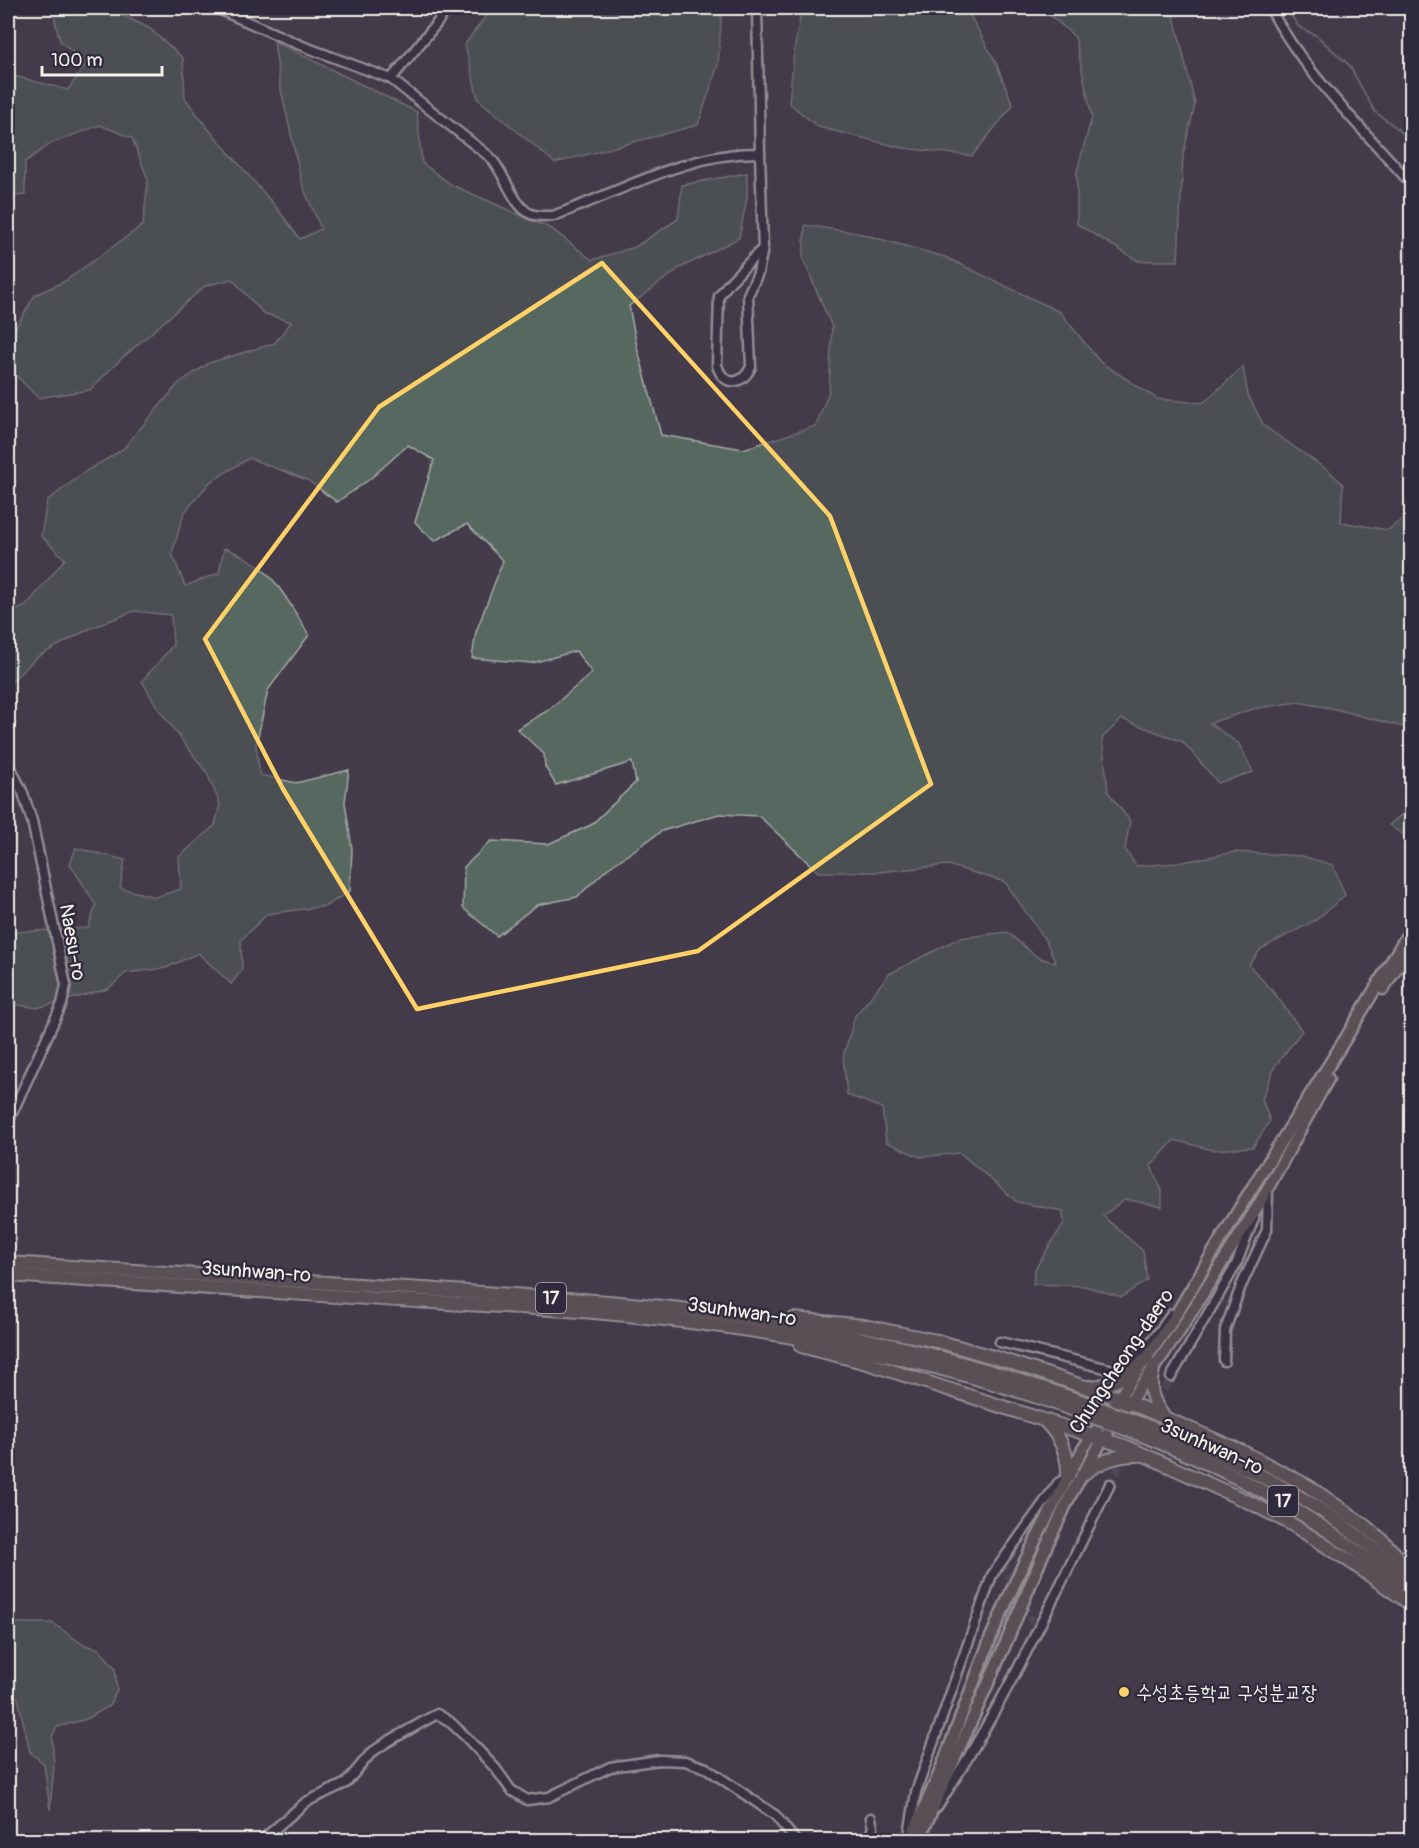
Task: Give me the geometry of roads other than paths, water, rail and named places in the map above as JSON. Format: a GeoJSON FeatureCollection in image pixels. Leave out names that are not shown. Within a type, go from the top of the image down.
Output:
{"type":"FeatureCollection","features":[{"type":"Feature","properties":{"kind":"highway","name":"3sunhwan-ro"},"geometry":{"type":"LineString","coordinates":[[8,1263],[514,1295],[674,1309],[774,1323],[884,1344],[992,1372],[1243,1467],[1321,1511],[1412,1582]]}},
{"type":"Feature","properties":{"kind":"highway","name":"3sunhwan-ro"},"geometry":{"type":"LineString","coordinates":[[8,1275],[563,1310],[710,1325],[838,1345],[907,1360],[1080,1407]]}},
{"type":"Feature","properties":{"kind":"highway"},"geometry":{"type":"LineString","coordinates":[[674,1309],[829,1322],[899,1332],[1000,1359],[1103,1393],[1243,1452],[1308,1485],[1361,1523],[1412,1572]]}},
{"type":"Feature","properties":{"kind":"highway"},"geometry":{"type":"LineString","coordinates":[[710,1325],[859,1361],[1127,1447],[1255,1505],[1293,1525],[1412,1605]]}},
{"type":"Feature","properties":{"kind":"highway"},"geometry":{"type":"LineString","coordinates":[[1084,1387],[1100,1386],[1150,1365],[1150,1392],[1155,1404],[1166,1419]]}},
{"type":"Feature","properties":{"kind":"highway"},"geometry":{"type":"LineString","coordinates":[[1092,1436],[1103,1393]]}},
{"type":"Feature","properties":{"kind":"highway"},"geometry":{"type":"LineString","coordinates":[[1127,1447],[1145,1410]]}},
{"type":"Feature","properties":{"kind":"highway"},"geometry":{"type":"LineString","coordinates":[[1044,1420],[1054,1430],[1064,1447],[1068,1477]]}},
{"type":"Feature","properties":{"kind":"highway","name":"3sunhwan-ro"},"geometry":{"type":"LineString","coordinates":[[1139,1429],[1209,1463],[1308,1516],[1372,1562],[1412,1597]]}},
{"type":"Feature","properties":{"kind":"highway"},"geometry":{"type":"LineString","coordinates":[[1083,1474],[1096,1464],[1114,1457],[1144,1455]]}},
{"type":"Feature","properties":{"kind":"main road","name":"Chungcheong-daero"},"geometry":{"type":"LineString","coordinates":[[1150,1365],[1195,1282],[1412,927]]}},
{"type":"Feature","properties":{"kind":"main road","name":"Chungcheong-daero"},"geometry":{"type":"LineString","coordinates":[[909,1840],[940,1772],[991,1637],[1022,1567],[1068,1477],[1092,1436],[1124,1401],[1150,1365],[1259,1204],[1351,1037],[1412,944]]}},
{"type":"Feature","properties":{"kind":"main road","name":"Chungcheong-daero"},"geometry":{"type":"LineString","coordinates":[[919,1840],[1046,1547],[1083,1474],[1092,1436]]}},
{"type":"Feature","properties":{"kind":"street"},"geometry":{"type":"LineString","coordinates":[[216,8],[300,45],[391,79],[490,157],[520,205],[528,213],[553,216],[693,162],[731,155],[760,153]]}},
{"type":"Feature","properties":{"kind":"street"},"geometry":{"type":"LineString","coordinates":[[391,79],[447,8]]}},
{"type":"Feature","properties":{"kind":"street"},"geometry":{"type":"LineString","coordinates":[[758,8],[763,248],[758,273],[748,296],[750,367],[747,375],[738,381],[728,381],[720,375],[717,365],[719,296],[763,248]]}},
{"type":"Feature","properties":{"kind":"street"},"geometry":{"type":"LineString","coordinates":[[1270,8],[1281,29],[1324,87],[1412,185]]}},
{"type":"Feature","properties":{"kind":"street","name":"Naesu-ro"},"geometry":{"type":"LineString","coordinates":[[8,762],[23,793],[32,821],[66,986],[54,1021],[8,1122]]}},
{"type":"Feature","properties":{"kind":"street"},"geometry":{"type":"LineString","coordinates":[[1224,1361],[1225,1330],[1241,1286],[1267,1230],[1269,1188]]}},
{"type":"Feature","properties":{"kind":"street"},"geometry":{"type":"LineString","coordinates":[[1172,1377],[1236,1265],[1259,1204]]}},
{"type":"Feature","properties":{"kind":"street"},"geometry":{"type":"LineString","coordinates":[[1000,1342],[1096,1367],[1113,1370],[1123,1367],[1140,1353],[1195,1282]]}},
{"type":"Feature","properties":{"kind":"street"},"geometry":{"type":"LineString","coordinates":[[909,1840],[916,1792],[992,1575],[1058,1483],[1068,1477]]}},
{"type":"Feature","properties":{"kind":"street"},"geometry":{"type":"LineString","coordinates":[[929,1820],[957,1777],[1040,1625],[1110,1484]]}},
{"type":"Feature","properties":{"kind":"street"},"geometry":{"type":"LineString","coordinates":[[262,1840],[306,1802],[346,1783],[379,1748],[437,1714],[449,1721],[465,1736],[512,1790],[527,1800],[549,1797],[610,1767],[659,1760],[685,1761],[706,1768],[756,1801],[775,1815],[795,1840]]}},
{"type":"Feature","properties":{"kind":"street"},"geometry":{"type":"LineString","coordinates":[[867,1840],[873,1828],[871,1818]]}},
{"type":"Feature","properties":{"kind":"waterway"},"geometry":{"type":"LineString","coordinates":[[1286,8],[1299,27],[1317,36],[1349,65],[1375,112],[1397,128],[1412,143]]}},
{"type":"Feature","properties":{"kind":"tunnel"},"geometry":{"type":"LineString","coordinates":[[1110,1484],[1171,1377]]}},
{"type":"Feature","properties":{"kind":"tunnel"},"geometry":{"type":"LineString","coordinates":[[1002,1562],[1032,1621],[1040,1625]]}},
{"type":"Feature","properties":{"kind":"place","name":"수성초등학교 구성분교장"},"geometry":{"type":"Point","coordinates":[1124,1692]}}]}
